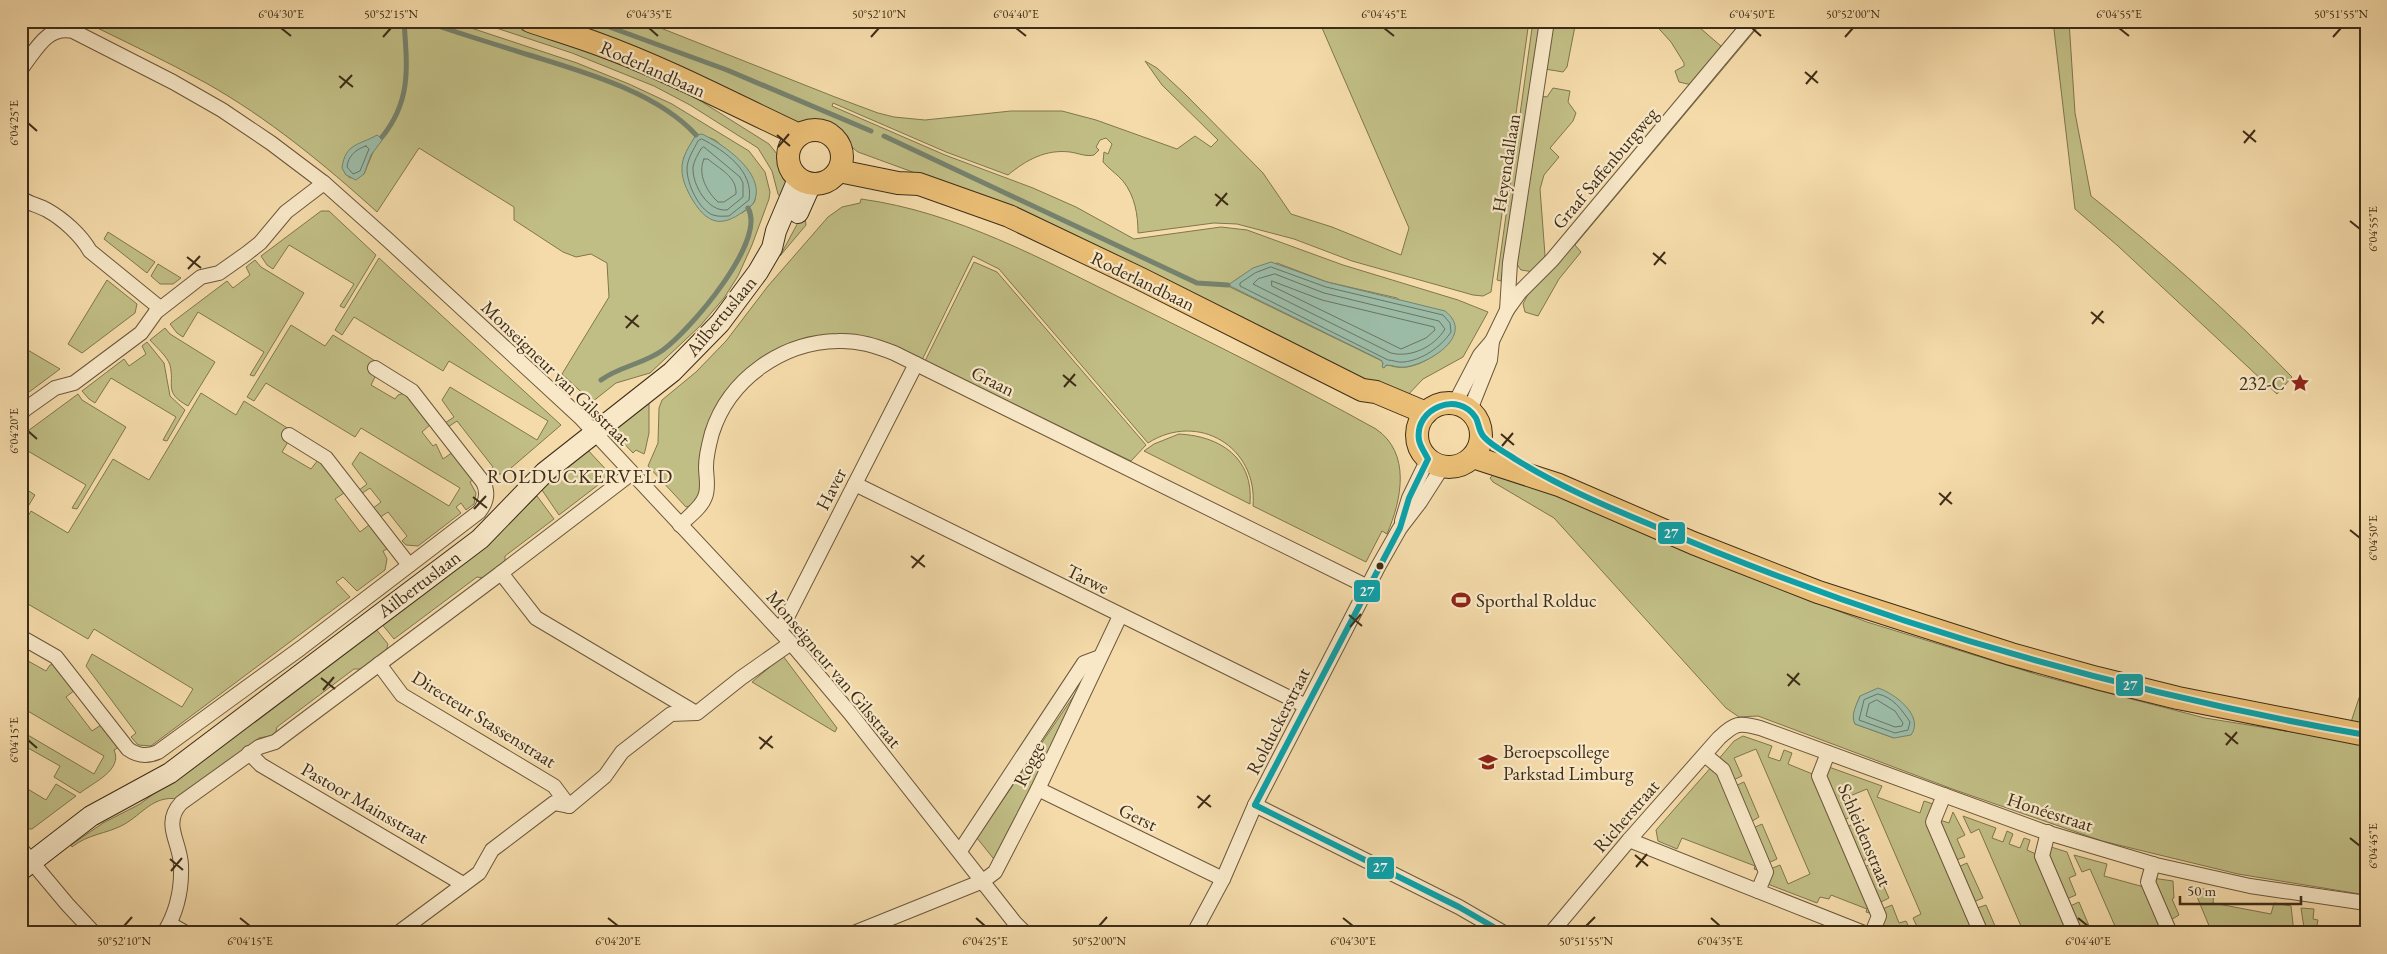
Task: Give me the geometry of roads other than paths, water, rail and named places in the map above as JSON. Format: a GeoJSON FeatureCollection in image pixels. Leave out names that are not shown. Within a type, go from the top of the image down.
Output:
{"type":"FeatureCollection","features":[{"type":"Feature","properties":{"kind":"main road","name":"Roderlandbaan"},"geometry":{"type":"LineString","coordinates":[[530,21],[599,44],[656,68],[719,98],[746,108],[794,143]]}},
{"type":"Feature","properties":{"kind":"main road"},"geometry":{"type":"LineString","coordinates":[[817,130],[826,132],[839,144],[840,162],[827,182],[805,182],[789,166],[794,143],[817,130]]}},
{"type":"Feature","properties":{"kind":"main road","name":"Roderlandbaan"},"geometry":{"type":"LineString","coordinates":[[840,162],[900,172],[919,184],[1018,220],[1141,279],[1362,390],[1376,392],[1422,420]]}},
{"type":"Feature","properties":{"kind":"main road","name":"Ailbertuslaan"},"geometry":{"type":"LineString","coordinates":[[25,860],[91,816],[170,773],[367,610],[480,538],[545,472],[672,372],[691,355],[733,306],[758,272],[772,248],[776,231],[805,182]]}},
{"type":"Feature","properties":{"kind":"main road"},"geometry":{"type":"LineString","coordinates":[[1439,405],[1462,407],[1480,424],[1482,436],[1479,447],[1473,457],[1455,466],[1436,462],[1418,442],[1422,420],[1439,405]]}},
{"type":"Feature","properties":{"kind":"main road"},"geometry":{"type":"LineString","coordinates":[[1482,436],[1497,448],[1559,486]]}},
{"type":"Feature","properties":{"kind":"main road"},"geometry":{"type":"LineString","coordinates":[[1473,457],[1559,486],[1754,568],[1856,604],[2011,654],[2178,698],[2366,735]]}},
{"type":"Feature","properties":{"kind":"street","name":"Heyendallaan"},"geometry":{"type":"LineString","coordinates":[[1507,310],[1510,263],[1547,21]]}},
{"type":"Feature","properties":{"kind":"street","name":"Graaf Saffenburgweg"},"geometry":{"type":"LineString","coordinates":[[1462,407],[1490,360],[1492,341],[1507,310],[1520,292],[1552,260],[1752,21]]}},
{"type":"Feature","properties":{"kind":"street"},"geometry":{"type":"LineString","coordinates":[[21,68],[53,26]]}},
{"type":"Feature","properties":{"kind":"street","name":"Monseigneur van Gilsstraat"},"geometry":{"type":"LineString","coordinates":[[53,26],[73,32],[173,82],[222,110],[272,143],[324,183],[388,240],[594,432],[791,643],[960,851],[1016,930]]}},
{"type":"Feature","properties":{"kind":"street"},"geometry":{"type":"LineString","coordinates":[[21,415],[24,410],[56,388],[74,383],[141,333],[160,308],[201,277],[219,274],[246,254],[260,243],[286,212],[324,183]]}},
{"type":"Feature","properties":{"kind":"street"},"geometry":{"type":"LineString","coordinates":[[21,198],[28,203],[47,210],[83,238],[90,251],[160,308]]}},
{"type":"Feature","properties":{"kind":"street","name":"Graan"},"geometry":{"type":"LineString","coordinates":[[680,525],[699,506],[706,495],[708,447],[724,406],[747,378],[772,359],[808,345],[839,341],[875,346],[916,364],[1368,586]]}},
{"type":"Feature","properties":{"kind":"street","name":"Haver"},"geometry":{"type":"LineString","coordinates":[[780,631],[916,364]]}},
{"type":"Feature","properties":{"kind":"street","name":"Ailbertuslaan"},"geometry":{"type":"LineString","coordinates":[[21,637],[56,657],[128,749],[140,756],[147,756],[158,752],[367,610],[409,565],[479,512],[486,499],[486,488],[412,391],[375,368]]}},
{"type":"Feature","properties":{"kind":"street","name":"Ailbertuslaan"},"geometry":{"type":"LineString","coordinates":[[289,435],[326,458],[409,565]]}},
{"type":"Feature","properties":{"kind":"street","name":"Rolduckerstraat"},"geometry":{"type":"LineString","coordinates":[[1194,933],[1306,706],[1400,528],[1420,502],[1436,462]]}},
{"type":"Feature","properties":{"kind":"street"},"geometry":{"type":"LineString","coordinates":[[186,933],[167,928],[180,894],[180,854],[171,822],[175,810],[181,803],[249,753],[259,747],[275,742],[502,574],[632,472]]}},
{"type":"Feature","properties":{"kind":"street","name":"Tarwe"},"geometry":{"type":"LineString","coordinates":[[855,484],[1306,706]]}},
{"type":"Feature","properties":{"kind":"street"},"geometry":{"type":"LineString","coordinates":[[502,574],[536,618],[697,713]]}},
{"type":"Feature","properties":{"kind":"street","name":"Rogge"},"geometry":{"type":"LineString","coordinates":[[983,881],[994,872],[1038,789],[1120,616]]}},
{"type":"Feature","properties":{"kind":"street"},"geometry":{"type":"LineString","coordinates":[[398,933],[479,872],[492,850],[554,803],[569,806],[605,776],[622,752],[671,714],[697,713],[741,678],[791,643]]}},
{"type":"Feature","properties":{"kind":"street","name":"Rogge"},"geometry":{"type":"LineString","coordinates":[[960,851],[1084,663],[1100,657]]}},
{"type":"Feature","properties":{"kind":"street","name":"Directeur Stassenstraat"},"geometry":{"type":"LineString","coordinates":[[379,664],[402,695],[554,786],[569,806]]}},
{"type":"Feature","properties":{"kind":"street","name":"Honéestraat"},"geometry":{"type":"LineString","coordinates":[[1731,726],[1741,723],[1749,725],[2048,832],[2153,864],[2250,886],[2366,903]]}},
{"type":"Feature","properties":{"kind":"street","name":"Richerstraat"},"geometry":{"type":"LineString","coordinates":[[1551,933],[1629,840],[1731,726]]}},
{"type":"Feature","properties":{"kind":"street","name":"Pastoor Mainsstraat"},"geometry":{"type":"LineString","coordinates":[[249,753],[261,766],[463,884]]}},
{"type":"Feature","properties":{"kind":"street","name":"Schleidenstraat"},"geometry":{"type":"LineString","coordinates":[[1828,753],[1819,776],[1879,916],[1872,933]]}},
{"type":"Feature","properties":{"kind":"street"},"geometry":{"type":"LineString","coordinates":[[1704,755],[1723,770],[1766,872],[1758,891]]}},
{"type":"Feature","properties":{"kind":"street","name":"Gerst"},"geometry":{"type":"LineString","coordinates":[[1038,789],[1222,879]]}},
{"type":"Feature","properties":{"kind":"street"},"geometry":{"type":"LineString","coordinates":[[1944,795],[1933,822],[1981,933]]}},
{"type":"Feature","properties":{"kind":"street"},"geometry":{"type":"LineString","coordinates":[[1255,806],[1459,907],[1504,933]]}},
{"type":"Feature","properties":{"kind":"street"},"geometry":{"type":"LineString","coordinates":[[2048,832],[2042,856],[2075,933]]}},
{"type":"Feature","properties":{"kind":"street"},"geometry":{"type":"LineString","coordinates":[[1629,840],[1864,933]]}},
{"type":"Feature","properties":{"kind":"street"},"geometry":{"type":"LineString","coordinates":[[25,860],[94,933]]}},
{"type":"Feature","properties":{"kind":"street"},"geometry":{"type":"LineString","coordinates":[[2153,864],[2148,882],[2170,933]]}},
{"type":"Feature","properties":{"kind":"street"},"geometry":{"type":"LineString","coordinates":[[854,933],[983,881]]}},
{"type":"Feature","properties":{"kind":"water"},"geometry":{"type":"Polygon","coordinates":[[[702,134],[732,153],[749,172],[755,182],[756,193],[753,204],[736,217],[728,220],[713,220],[706,216],[692,199],[684,181],[682,165],[684,156],[696,135],[702,134]]]}},
{"type":"Feature","properties":{"kind":"water"},"geometry":{"type":"Polygon","coordinates":[[[377,135],[383,139],[371,155],[364,174],[356,180],[346,175],[342,168],[346,154],[354,146],[377,135]]]}},
{"type":"Feature","properties":{"kind":"water"},"geometry":{"type":"Polygon","coordinates":[[[1271,262],[1327,282],[1445,311],[1453,320],[1455,329],[1452,338],[1446,347],[1415,365],[1400,367],[1386,365],[1384,368],[1382,367],[1383,363],[1381,360],[1228,285],[1253,268],[1271,262]]]}},
{"type":"Feature","properties":{"kind":"water"},"geometry":{"type":"Polygon","coordinates":[[[1878,688],[1899,700],[1911,713],[1914,720],[1914,728],[1911,735],[1894,738],[1855,724],[1853,717],[1860,696],[1878,688]]]}},
{"type":"Feature","properties":{"kind":"waterway"},"geometry":{"type":"LineString","coordinates":[[382,137],[399,110],[403,96],[406,68],[404,21]]}},
{"type":"Feature","properties":{"kind":"waterway"},"geometry":{"type":"LineString","coordinates":[[423,21],[618,85],[661,107],[680,120],[696,135]]}},
{"type":"Feature","properties":{"kind":"waterway"},"geometry":{"type":"LineString","coordinates":[[593,21],[727,70],[871,131]]}},
{"type":"Feature","properties":{"kind":"waterway"},"geometry":{"type":"LineString","coordinates":[[884,136],[1197,283],[1228,285]]}},
{"type":"Feature","properties":{"kind":"waterway"},"geometry":{"type":"LineString","coordinates":[[601,380],[616,371],[656,355],[675,340],[707,305],[737,262],[747,241],[751,223],[748,208]]}},
{"type":"Feature","properties":{"kind":"place","name":"232-C"},"geometry":{"type":"Point","coordinates":[2300,383]}},
{"type":"Feature","properties":{"kind":"place","name":"Sporthal Rolduc"},"geometry":{"type":"Point","coordinates":[1461,600]}},
{"type":"Feature","properties":{"kind":"place","name":"Beroepscollege Parkstad Limburg"},"geometry":{"type":"Point","coordinates":[1488,762]}},
{"type":"Feature","properties":{"kind":"district","name":"ROLDUCKERVELD"},"geometry":{"type":"Point","coordinates":[580,476]}}]}
